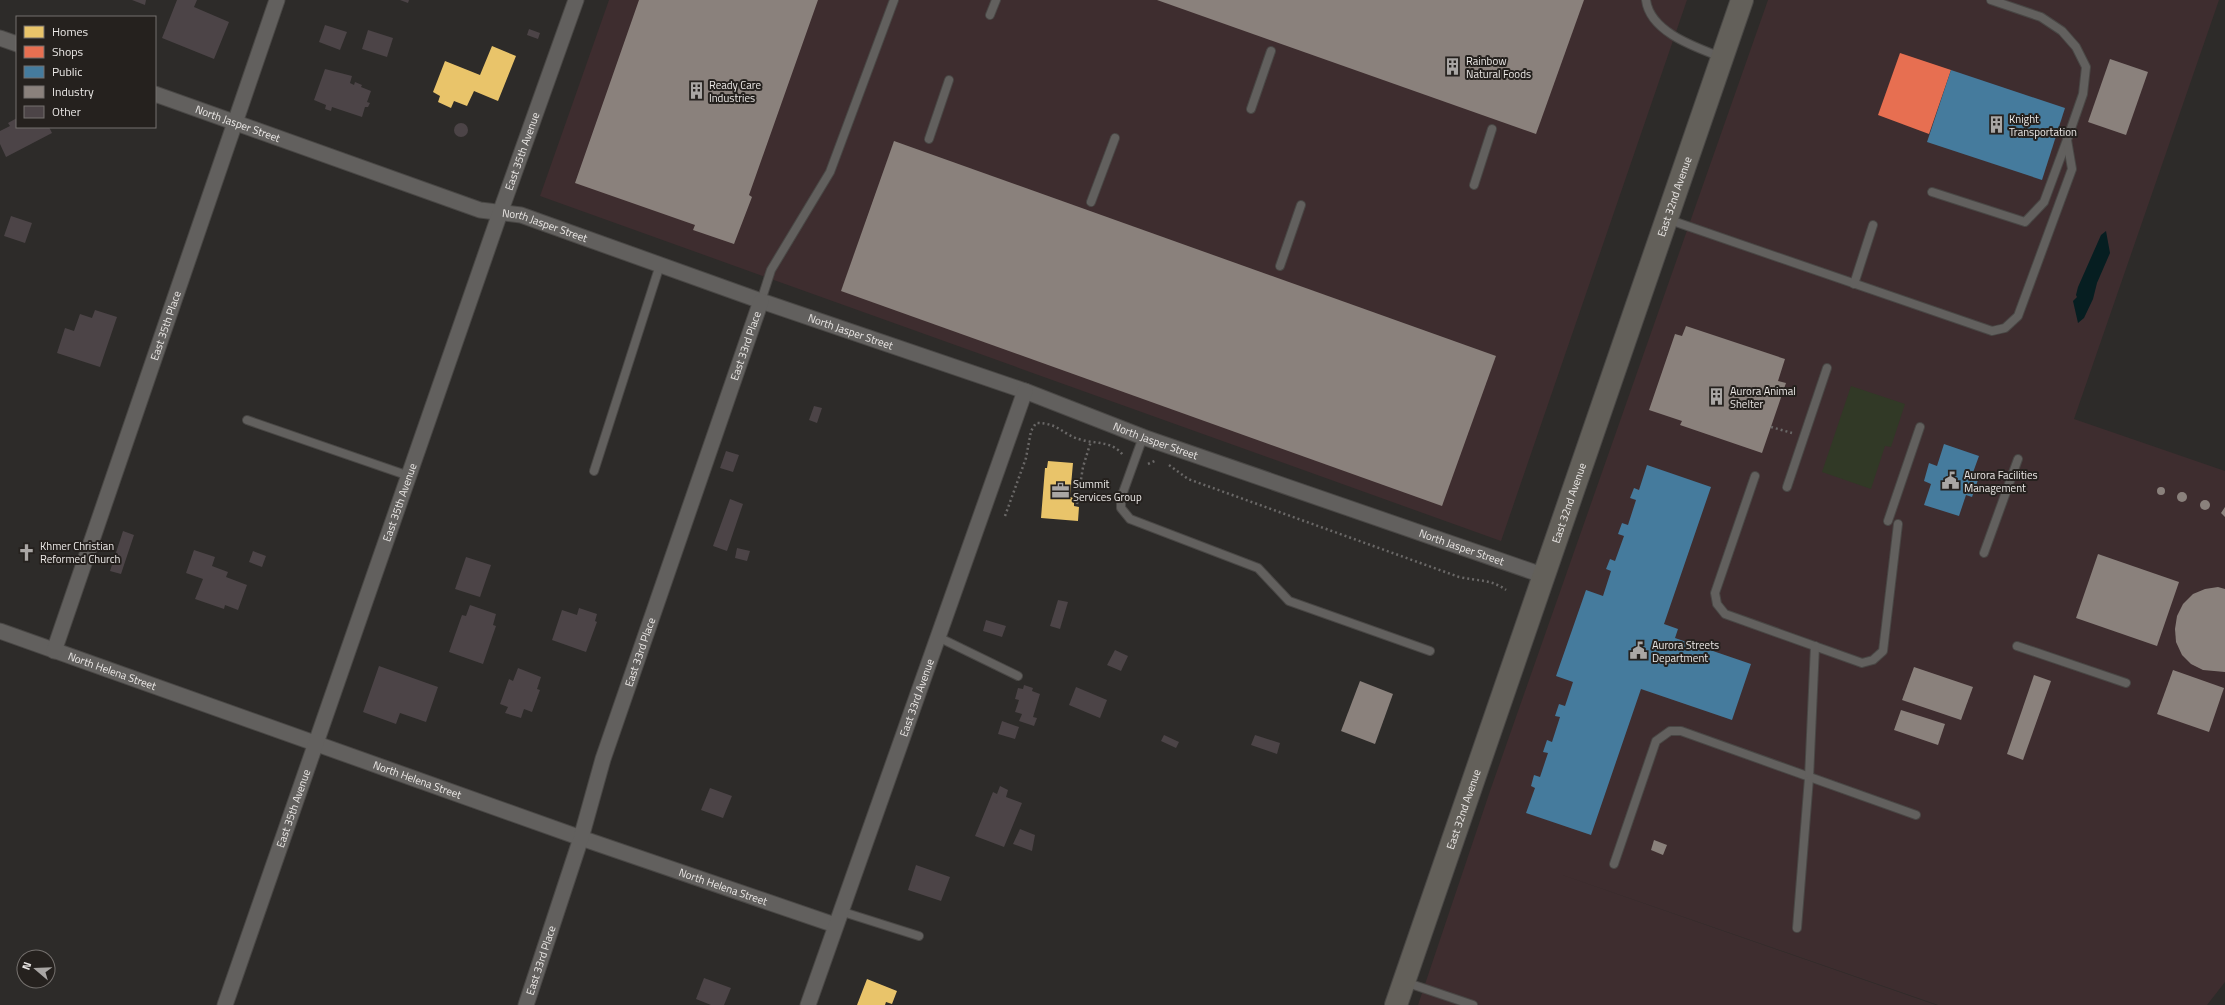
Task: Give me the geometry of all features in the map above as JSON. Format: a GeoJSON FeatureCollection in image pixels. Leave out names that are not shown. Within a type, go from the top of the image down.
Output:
{"type":"FeatureCollection","features":[{"type":"Feature","properties":{"kind":"street","name":"East 35th Place"},"geometry":{"type":"LineString","coordinates":[[54,651],[277,0]]}},
{"type":"Feature","properties":{"kind":"street","name":"East 35th Avenue"},"geometry":{"type":"LineString","coordinates":[[225,1005],[500,213],[576,0]]}},
{"type":"Feature","properties":{"kind":"street","name":"East 32nd Avenue"},"geometry":{"type":"LineString","coordinates":[[1396,1005],[1545,576],[1742,0]]}},
{"type":"Feature","properties":{"kind":"street"},"geometry":{"type":"LineString","coordinates":[[0,38],[16,44]]}},
{"type":"Feature","properties":{"kind":"street","name":"North Jasper Street"},"geometry":{"type":"LineString","coordinates":[[156,94],[480,210],[521,215],[761,301],[1026,391],[1143,437],[1545,576]]}},
{"type":"Feature","properties":{"kind":"street","name":"East 33rd Place"},"geometry":{"type":"LineString","coordinates":[[526,1005],[581,838],[603,759],[761,301]]}},
{"type":"Feature","properties":{"kind":"street","name":"East 33rd Avenue"},"geometry":{"type":"LineString","coordinates":[[808,1005],[837,918],[1026,391]]}},
{"type":"Feature","properties":{"kind":"street","name":"North Helena Street"},"geometry":{"type":"LineString","coordinates":[[0,631],[581,838],[837,918]]}},
{"type":"Feature","properties":{"kind":"lane"},"geometry":{"type":"LineString","coordinates":[[761,301],[771,270],[830,172],[894,0]]}},
{"type":"Feature","properties":{"kind":"lane"},"geometry":{"type":"LineString","coordinates":[[990,15],[996,0]]}},
{"type":"Feature","properties":{"kind":"lane"},"geometry":{"type":"LineString","coordinates":[[1646,0],[1647,9],[1662,27],[1690,45],[1722,57]]}},
{"type":"Feature","properties":{"kind":"lane"},"geometry":{"type":"LineString","coordinates":[[1932,192],[2025,222],[2044,202],[2083,94],[2086,67],[2076,47],[2062,31],[2041,17],[1991,0]]}},
{"type":"Feature","properties":{"kind":"lane"},"geometry":{"type":"LineString","coordinates":[[1251,109],[1271,51]]}},
{"type":"Feature","properties":{"kind":"lane"},"geometry":{"type":"LineString","coordinates":[[929,139],[949,80]]}},
{"type":"Feature","properties":{"kind":"lane"},"geometry":{"type":"LineString","coordinates":[[1474,185],[1492,129]]}},
{"type":"Feature","properties":{"kind":"lane"},"geometry":{"type":"LineString","coordinates":[[1091,202],[1115,138]]}},
{"type":"Feature","properties":{"kind":"lane"},"geometry":{"type":"LineString","coordinates":[[1666,219],[1992,331],[2005,328],[2018,316],[2072,169],[2067,140]]}},
{"type":"Feature","properties":{"kind":"lane"},"geometry":{"type":"LineString","coordinates":[[1280,266],[1301,205]]}},
{"type":"Feature","properties":{"kind":"lane"},"geometry":{"type":"LineString","coordinates":[[1854,284],[1873,225]]}},
{"type":"Feature","properties":{"kind":"lane"},"geometry":{"type":"LineString","coordinates":[[594,471],[660,264]]}},
{"type":"Feature","properties":{"kind":"lane"},"geometry":{"type":"LineString","coordinates":[[1787,487],[1827,368]]}},
{"type":"Feature","properties":{"kind":"lane"},"geometry":{"type":"LineString","coordinates":[[247,420],[409,476]]}},
{"type":"Feature","properties":{"kind":"lane"},"geometry":{"type":"LineString","coordinates":[[1888,521],[1920,427]]}},
{"type":"Feature","properties":{"kind":"lane"},"geometry":{"type":"LineString","coordinates":[[1143,437],[1121,498],[1121,508],[1130,519],[1258,568],[1289,601],[1430,650]]}},
{"type":"Feature","properties":{"kind":"lane"},"geometry":{"type":"LineString","coordinates":[[1984,553],[2018,459]]}},
{"type":"Feature","properties":{"kind":"lane"},"geometry":{"type":"LineString","coordinates":[[1755,476],[1715,594],[1717,604],[1725,614],[1862,663],[1873,660],[1883,651],[1898,524]]}},
{"type":"Feature","properties":{"kind":"lane"},"geometry":{"type":"LineString","coordinates":[[938,637],[1018,676]]}},
{"type":"Feature","properties":{"kind":"lane"},"geometry":{"type":"LineString","coordinates":[[1797,928],[1809,778],[1815,646]]}},
{"type":"Feature","properties":{"kind":"lane"},"geometry":{"type":"LineString","coordinates":[[2017,646],[2126,682]]}},
{"type":"Feature","properties":{"kind":"lane"},"geometry":{"type":"LineString","coordinates":[[1614,864],[1656,740],[1670,731],[1681,731],[1916,815]]}},
{"type":"Feature","properties":{"kind":"lane"},"geometry":{"type":"LineString","coordinates":[[837,918],[919,936]]}},
{"type":"Feature","properties":{"kind":"lane"},"geometry":{"type":"LineString","coordinates":[[1404,981],[1473,1005]]}},
{"type":"Feature","properties":{"kind":"path"},"geometry":{"type":"LineString","coordinates":[[1005,516],[1026,458],[1030,431],[1036,423],[1048,423],[1059,427],[1070,436],[1084,441],[1106,444],[1129,458]]}},
{"type":"Feature","properties":{"kind":"path"},"geometry":{"type":"LineString","coordinates":[[1771,427],[1804,437]]}},
{"type":"Feature","properties":{"kind":"path"},"geometry":{"type":"LineString","coordinates":[[1077,504],[1083,467],[1091,441]]}},
{"type":"Feature","properties":{"kind":"path"},"geometry":{"type":"LineString","coordinates":[[1141,462],[1147,465],[1157,460],[1171,466],[1188,479],[1459,577],[1473,580],[1484,579],[1498,584],[1506,590]]}},
{"type":"Feature","properties":{"kind":"shaded area"},"geometry":{"type":"Polygon","coordinates":[[[609,0],[1687,0],[1501,541],[540,196],[609,0]]]}},
{"type":"Feature","properties":{"kind":"shaded area"},"geometry":{"type":"Polygon","coordinates":[[[1768,0],[2219,0],[2074,419],[2225,471],[2225,982],[2207,1005],[1938,1005],[1548,870],[1936,1005],[1418,1005],[1490,791],[1768,0]]]}},
{"type":"Feature","properties":{"kind":"green space"},"geometry":{"type":"Polygon","coordinates":[[[1851,386],[1905,404],[1891,447],[1885,446],[1871,489],[1822,472],[1851,386]]]}},
{"type":"Feature","properties":{"kind":"water"},"geometry":{"type":"Polygon","coordinates":[[[2106,231],[2110,253],[2097,283],[2093,299],[2084,318],[2078,323],[2073,301],[2077,297],[2078,287],[2101,235],[2106,231]]]}},
{"type":"Feature","properties":{"kind":"building: Homes"},"geometry":{"type":"Polygon","coordinates":[[[492,46],[516,56],[498,101],[474,91],[467,106],[454,101],[451,108],[438,102],[440,96],[433,92],[445,61],[480,75],[492,46]]]}},
{"type":"Feature","properties":{"kind":"building: Homes"},"geometry":{"type":"Polygon","coordinates":[[[1048,461],[1073,463],[1070,497],[1074,498],[1074,506],[1079,507],[1078,521],[1041,518],[1045,468],[1047,468],[1048,461]]]}},
{"type":"Feature","properties":{"kind":"building: Homes"},"geometry":{"type":"Polygon","coordinates":[[[867,979],[897,991],[892,1004],[886,1002],[885,1005],[857,1005],[867,979]]]}},
{"type":"Feature","properties":{"kind":"building: Shops"},"geometry":{"type":"Polygon","coordinates":[[[1900,53],[1951,70],[1929,134],[1878,115],[1900,53]]]}},
{"type":"Feature","properties":{"kind":"building: Public","name":"Knight Transportation"},"geometry":{"type":"Polygon","coordinates":[[[1951,70],[2065,108],[2042,180],[1927,142],[1951,70]]]}},
{"type":"Feature","properties":{"kind":"building: Public","name":"Aurora Facilities Management"},"geometry":{"type":"Polygon","coordinates":[[[1944,444],[1979,456],[1971,478],[1978,480],[1972,497],[1966,495],[1959,516],[1924,505],[1931,484],[1924,481],[1929,463],[1937,466],[1944,444]]]}},
{"type":"Feature","properties":{"kind":"building: Public","name":"Aurora Streets Department"},"geometry":{"type":"Polygon","coordinates":[[[1647,465],[1711,487],[1664,624],[1678,629],[1675,638],[1751,664],[1732,720],[1641,689],[1591,835],[1526,813],[1535,788],[1531,786],[1534,775],[1540,777],[1548,753],[1543,752],[1547,740],[1552,742],[1560,717],[1555,716],[1559,704],[1565,706],[1573,682],[1556,676],[1586,590],[1603,596],[1611,571],[1606,569],[1610,559],[1615,561],[1624,536],[1618,534],[1622,523],[1628,525],[1636,500],[1630,498],[1634,488],[1639,490],[1647,465]]]}},
{"type":"Feature","properties":{"kind":"building: Industry","name":"Ready Care Industries"},"geometry":{"type":"Polygon","coordinates":[[[639,0],[818,0],[749,195],[752,197],[734,244],[693,230],[695,225],[575,183],[639,0]]]}},
{"type":"Feature","properties":{"kind":"building: Industry","name":"Rainbow Natural Foods"},"geometry":{"type":"Polygon","coordinates":[[[1157,0],[1584,0],[1536,134],[1157,0]]]}},
{"type":"Feature","properties":{"kind":"building: Industry"},"geometry":{"type":"Polygon","coordinates":[[[2110,59],[2148,72],[2126,135],[2088,122],[2110,59]]]}},
{"type":"Feature","properties":{"kind":"building: Industry"},"geometry":{"type":"Polygon","coordinates":[[[894,141],[1496,356],[1442,506],[841,291],[894,141]]]}},
{"type":"Feature","properties":{"kind":"building: Industry","name":"Aurora Animal Shelter"},"geometry":{"type":"Polygon","coordinates":[[[1686,326],[1785,359],[1778,381],[1786,383],[1762,453],[1680,425],[1682,421],[1649,410],[1675,334],[1682,336],[1686,326]]]}},
{"type":"Feature","properties":{"kind":"building: Industry"},"geometry":{"type":"Polygon","coordinates":[[[2159,487],[2163,487],[2165,491],[2163,495],[2159,495],[2157,493],[2157,489],[2159,487]]]}},
{"type":"Feature","properties":{"kind":"building: Industry"},"geometry":{"type":"Polygon","coordinates":[[[2180,492],[2184,492],[2186,493],[2186,501],[2180,502],[2177,499],[2177,495],[2180,492]]]}},
{"type":"Feature","properties":{"kind":"building: Industry"},"geometry":{"type":"Polygon","coordinates":[[[2203,500],[2207,500],[2209,501],[2209,509],[2203,510],[2200,507],[2200,503],[2203,500]]]}},
{"type":"Feature","properties":{"kind":"building: Industry"},"geometry":{"type":"Polygon","coordinates":[[[2225,507],[2225,517],[2221,513],[2225,507]]]}},
{"type":"Feature","properties":{"kind":"building: Industry"},"geometry":{"type":"Polygon","coordinates":[[[2098,554],[2179,582],[2157,646],[2076,618],[2098,554]]]}},
{"type":"Feature","properties":{"kind":"building: Industry"},"geometry":{"type":"Polygon","coordinates":[[[2218,587],[2225,589],[2225,672],[2203,670],[2191,664],[2182,655],[2176,642],[2175,629],[2177,616],[2183,604],[2193,594],[2205,589],[2218,587]]]}},
{"type":"Feature","properties":{"kind":"building: Industry"},"geometry":{"type":"Polygon","coordinates":[[[1914,667],[1973,687],[1961,720],[1902,700],[1914,667]]]}},
{"type":"Feature","properties":{"kind":"building: Industry"},"geometry":{"type":"Polygon","coordinates":[[[2173,670],[2224,688],[2209,732],[2157,714],[2173,670]]]}},
{"type":"Feature","properties":{"kind":"building: Industry"},"geometry":{"type":"Polygon","coordinates":[[[2034,675],[2051,681],[2023,760],[2007,754],[2034,675]]]}},
{"type":"Feature","properties":{"kind":"building: Industry"},"geometry":{"type":"Polygon","coordinates":[[[1360,681],[1393,694],[1375,744],[1341,731],[1360,681]]]}},
{"type":"Feature","properties":{"kind":"building: Industry"},"geometry":{"type":"Polygon","coordinates":[[[1901,710],[1945,724],[1938,745],[1894,730],[1901,710]]]}},
{"type":"Feature","properties":{"kind":"building: Industry"},"geometry":{"type":"Polygon","coordinates":[[[1654,840],[1667,845],[1663,855],[1651,850],[1654,840]]]}},
{"type":"Feature","properties":{"kind":"building: Other"},"geometry":{"type":"Polygon","coordinates":[[[132,0],[146,0],[145,5],[132,0]]]}},
{"type":"Feature","properties":{"kind":"building: Other"},"geometry":{"type":"Polygon","coordinates":[[[177,0],[197,0],[194,7],[229,22],[214,59],[162,38],[177,0]]]}},
{"type":"Feature","properties":{"kind":"building: Other"},"geometry":{"type":"Polygon","coordinates":[[[400,0],[409,0],[408,3],[400,0]]]}},
{"type":"Feature","properties":{"kind":"building: Other"},"geometry":{"type":"Polygon","coordinates":[[[325,25],[347,32],[340,50],[319,42],[325,25]]]}},
{"type":"Feature","properties":{"kind":"building: Other"},"geometry":{"type":"Polygon","coordinates":[[[529,29],[540,33],[538,39],[527,35],[529,29]]]}},
{"type":"Feature","properties":{"kind":"building: Other"},"geometry":{"type":"Polygon","coordinates":[[[368,30],[393,38],[387,57],[362,49],[368,30]]]}},
{"type":"Feature","properties":{"kind":"building: Other"},"geometry":{"type":"Polygon","coordinates":[[[325,69],[352,76],[350,83],[354,85],[355,82],[362,85],[361,87],[371,91],[367,102],[370,103],[368,107],[365,107],[362,117],[332,107],[331,111],[325,109],[326,105],[314,100],[325,69]]]}},
{"type":"Feature","properties":{"kind":"building: Other"},"geometry":{"type":"Polygon","coordinates":[[[16,119],[16,128],[50,128],[52,133],[6,157],[0,144],[0,131],[10,126],[8,123],[16,119]]]}},
{"type":"Feature","properties":{"kind":"building: Other"},"geometry":{"type":"Polygon","coordinates":[[[461,123],[466,125],[468,130],[466,135],[461,137],[456,135],[454,130],[456,125],[461,123]]]}},
{"type":"Feature","properties":{"kind":"building: Other"},"geometry":{"type":"Polygon","coordinates":[[[11,216],[32,223],[25,243],[4,236],[11,216]]]}},
{"type":"Feature","properties":{"kind":"building: Other"},"geometry":{"type":"Polygon","coordinates":[[[95,310],[117,317],[100,367],[57,353],[65,328],[74,331],[80,314],[92,318],[95,310]]]}},
{"type":"Feature","properties":{"kind":"building: Other"},"geometry":{"type":"Polygon","coordinates":[[[814,406],[822,408],[817,423],[809,420],[814,406]]]}},
{"type":"Feature","properties":{"kind":"building: Other"},"geometry":{"type":"Polygon","coordinates":[[[726,451],[739,455],[733,472],[720,468],[726,451]]]}},
{"type":"Feature","properties":{"kind":"building: Other"},"geometry":{"type":"Polygon","coordinates":[[[730,499],[743,504],[727,551],[713,546],[730,499]]]}},
{"type":"Feature","properties":{"kind":"building: Other"},"geometry":{"type":"Polygon","coordinates":[[[123,531],[134,535],[121,574],[110,571],[123,531]]]}},
{"type":"Feature","properties":{"kind":"building: Other"},"geometry":{"type":"Polygon","coordinates":[[[737,548],[750,551],[747,561],[735,558],[737,548]]]}},
{"type":"Feature","properties":{"kind":"building: Other"},"geometry":{"type":"Polygon","coordinates":[[[194,550],[215,557],[212,566],[228,572],[226,577],[247,585],[238,610],[225,605],[224,609],[195,599],[203,579],[186,573],[194,550]]]}},
{"type":"Feature","properties":{"kind":"building: Other"},"geometry":{"type":"Polygon","coordinates":[[[253,551],[266,556],[262,567],[249,562],[253,551]]]}},
{"type":"Feature","properties":{"kind":"building: Other"},"geometry":{"type":"Polygon","coordinates":[[[466,557],[491,565],[480,597],[455,589],[466,557]]]}},
{"type":"Feature","properties":{"kind":"building: Other"},"geometry":{"type":"Polygon","coordinates":[[[1058,600],[1068,602],[1060,629],[1050,626],[1058,600]]]}},
{"type":"Feature","properties":{"kind":"building: Other"},"geometry":{"type":"Polygon","coordinates":[[[470,605],[496,614],[493,625],[496,626],[483,664],[449,652],[462,615],[466,616],[470,605]]]}},
{"type":"Feature","properties":{"kind":"building: Other"},"geometry":{"type":"Polygon","coordinates":[[[579,608],[597,614],[595,621],[597,622],[586,652],[552,640],[562,610],[577,615],[579,608]]]}},
{"type":"Feature","properties":{"kind":"building: Other"},"geometry":{"type":"Polygon","coordinates":[[[986,620],[1006,626],[1002,637],[983,631],[986,620]]]}},
{"type":"Feature","properties":{"kind":"building: Other"},"geometry":{"type":"Polygon","coordinates":[[[1115,650],[1128,656],[1121,671],[1107,665],[1115,650]]]}},
{"type":"Feature","properties":{"kind":"building: Other"},"geometry":{"type":"Polygon","coordinates":[[[379,666],[438,687],[426,722],[400,713],[396,724],[363,712],[379,666]]]}},
{"type":"Feature","properties":{"kind":"building: Other"},"geometry":{"type":"Polygon","coordinates":[[[518,668],[541,677],[537,689],[540,690],[532,712],[524,709],[521,718],[505,713],[508,707],[500,704],[509,679],[513,681],[518,668]]]}},
{"type":"Feature","properties":{"kind":"building: Other"},"geometry":{"type":"Polygon","coordinates":[[[1024,685],[1033,688],[1032,691],[1040,694],[1033,717],[1037,718],[1034,726],[1019,721],[1022,714],[1015,712],[1019,700],[1015,699],[1018,688],[1023,689],[1024,685]]]}},
{"type":"Feature","properties":{"kind":"building: Other"},"geometry":{"type":"Polygon","coordinates":[[[1076,687],[1107,700],[1100,718],[1069,705],[1076,687]]]}},
{"type":"Feature","properties":{"kind":"building: Other"},"geometry":{"type":"Polygon","coordinates":[[[1002,721],[1019,727],[1015,739],[998,734],[1002,721]]]}},
{"type":"Feature","properties":{"kind":"building: Other"},"geometry":{"type":"Polygon","coordinates":[[[1164,735],[1179,742],[1176,748],[1161,741],[1164,735]]]}},
{"type":"Feature","properties":{"kind":"building: Other"},"geometry":{"type":"Polygon","coordinates":[[[1255,735],[1280,743],[1277,754],[1251,745],[1255,735]]]}},
{"type":"Feature","properties":{"kind":"building: Other"},"geometry":{"type":"Polygon","coordinates":[[[1000,786],[1008,790],[1006,797],[1022,803],[1004,847],[975,836],[993,792],[997,794],[1000,786]]]}},
{"type":"Feature","properties":{"kind":"building: Other"},"geometry":{"type":"Polygon","coordinates":[[[710,788],[732,796],[723,818],[701,810],[710,788]]]}},
{"type":"Feature","properties":{"kind":"building: Other"},"geometry":{"type":"Polygon","coordinates":[[[1020,829],[1035,835],[1032,851],[1013,844],[1020,829]]]}},
{"type":"Feature","properties":{"kind":"building: Other"},"geometry":{"type":"Polygon","coordinates":[[[916,865],[950,877],[941,901],[908,890],[916,865]]]}},
{"type":"Feature","properties":{"kind":"building: Other"},"geometry":{"type":"Polygon","coordinates":[[[704,978],[731,988],[724,1005],[711,1005],[696,999],[704,978]]]}},
{"type":"Feature","properties":{"kind":"place","name":"Rainbow Natural Foods"},"geometry":{"type":"Point","coordinates":[1453,67]}},
{"type":"Feature","properties":{"kind":"place","name":"Ready Care Industries"},"geometry":{"type":"Point","coordinates":[696,91]}},
{"type":"Feature","properties":{"kind":"place","name":"Knight Transportation"},"geometry":{"type":"Point","coordinates":[1996,125]}},
{"type":"Feature","properties":{"kind":"place","name":"Aurora Animal Shelter"},"geometry":{"type":"Point","coordinates":[1717,397]}},
{"type":"Feature","properties":{"kind":"place","name":"Aurora Facilities Management"},"geometry":{"type":"Point","coordinates":[1951,481]}},
{"type":"Feature","properties":{"kind":"place","name":"Summit Services Group"},"geometry":{"type":"Point","coordinates":[1060,490]}},
{"type":"Feature","properties":{"kind":"place","name":"Khmer Christian Reformed Church"},"geometry":{"type":"Point","coordinates":[27,552]}},
{"type":"Feature","properties":{"kind":"place","name":"Aurora Streets Department"},"geometry":{"type":"Point","coordinates":[1639,651]}}]}
